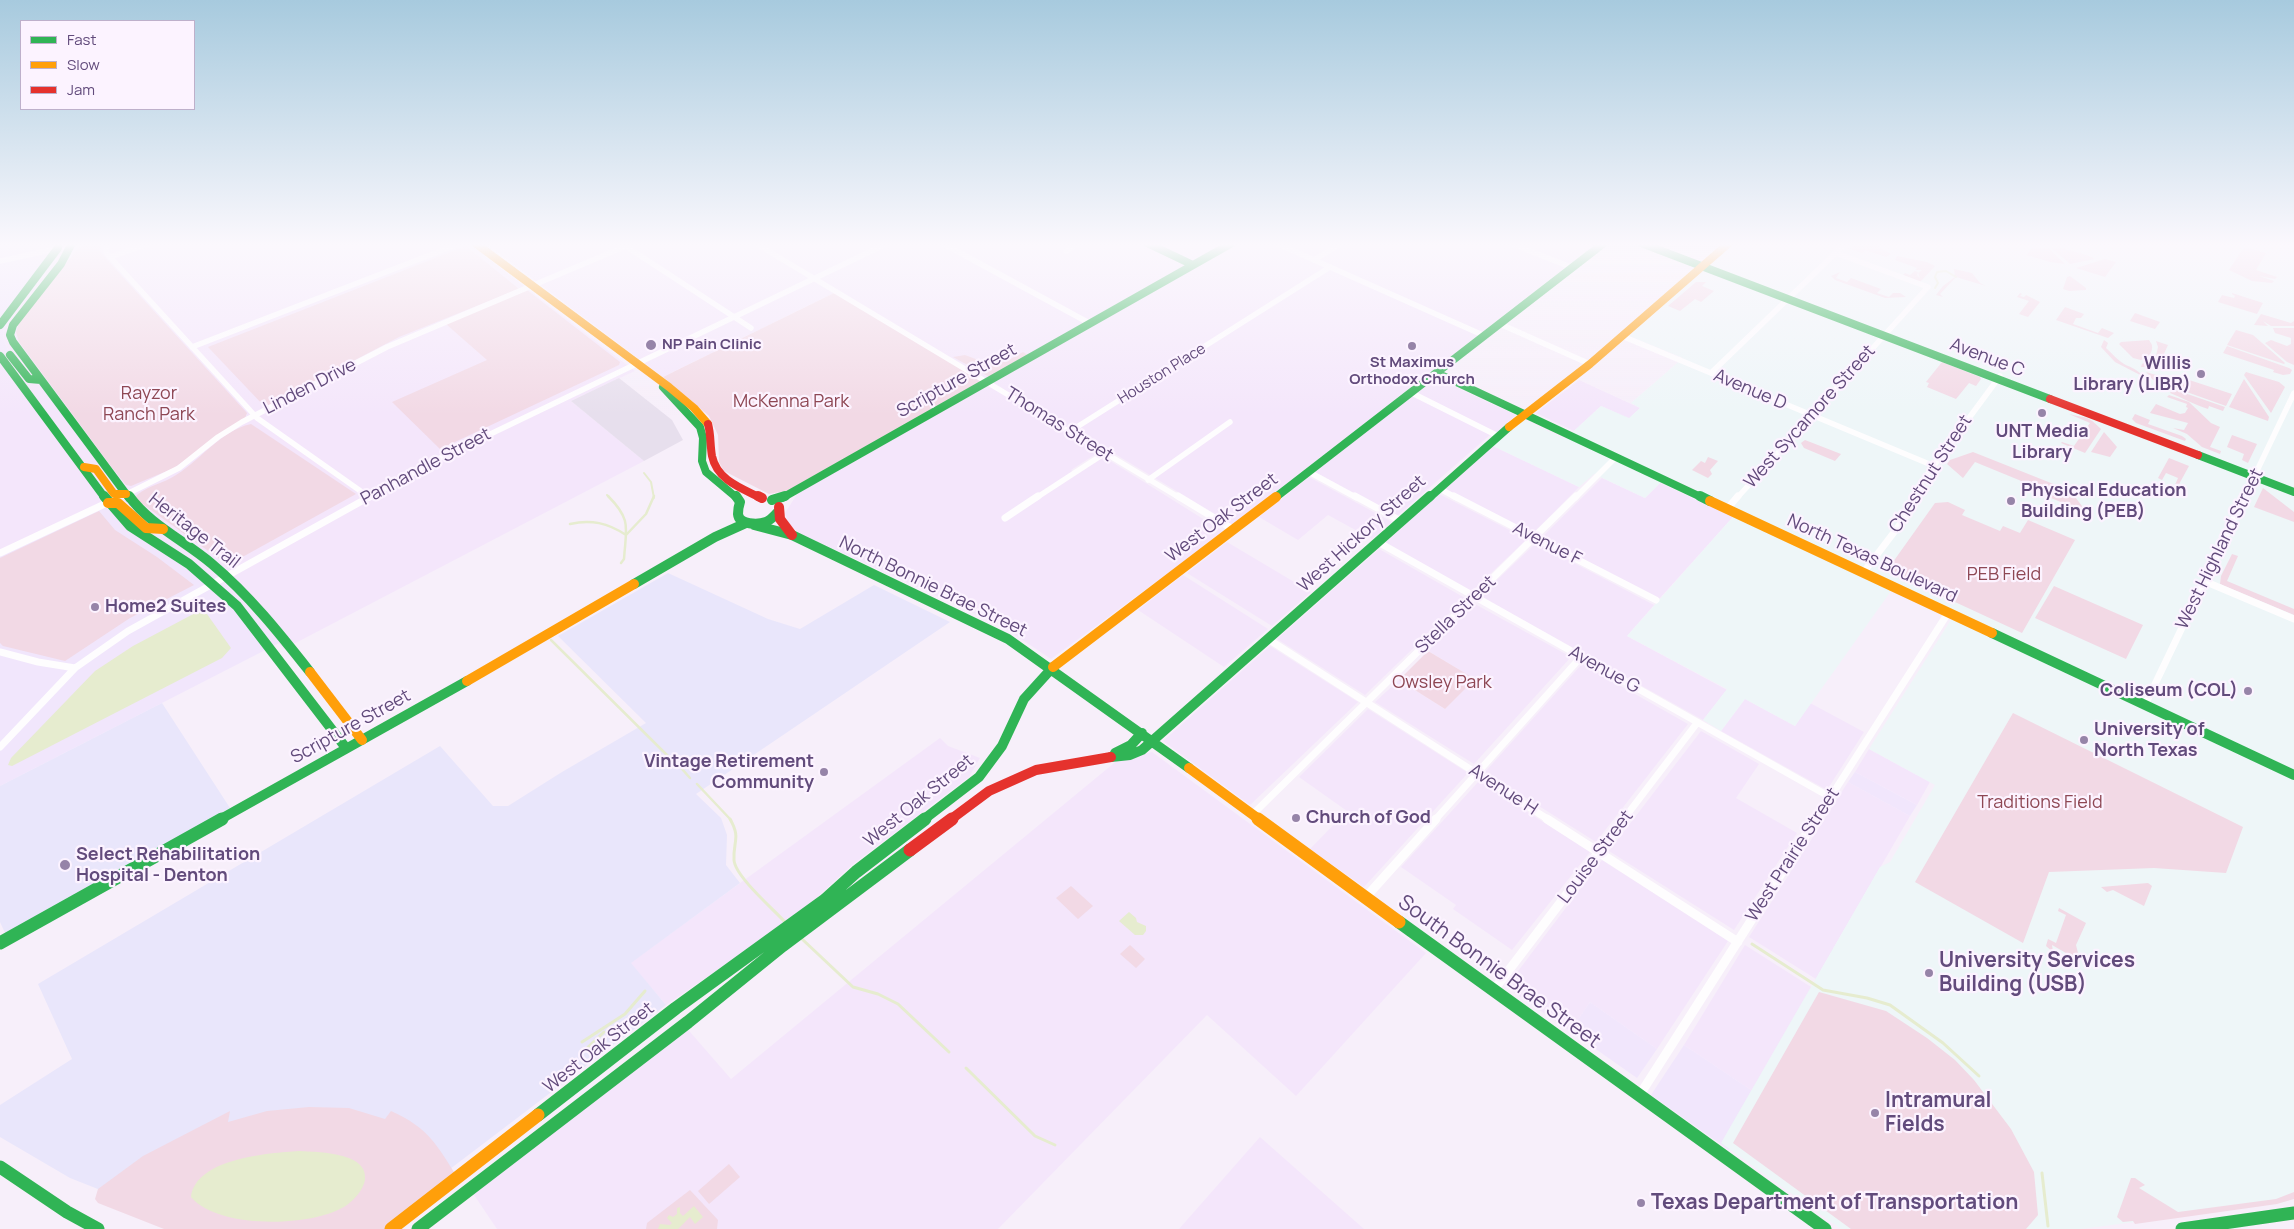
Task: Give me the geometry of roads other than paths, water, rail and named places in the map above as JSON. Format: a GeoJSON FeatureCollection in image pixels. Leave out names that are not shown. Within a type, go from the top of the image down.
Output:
{"type":"FeatureCollection","features":[{"type":"Feature","properties":{"kind":"main road"},"geometry":{"type":"LineString","coordinates":[[0,325],[18,300]]}},
{"type":"Feature","properties":{"kind":"main road","name":"Heritage Trail"},"geometry":{"type":"LineString","coordinates":[[32,300],[13,325],[10,332],[16,348],[139,511],[198,551],[250,599],[362,740]]}},
{"type":"Feature","properties":{"kind":"main road"},"geometry":{"type":"LineString","coordinates":[[551,300],[669,387],[706,421],[711,433],[713,463],[718,472],[725,479],[773,504],[784,526],[792,535]]}},
{"type":"Feature","properties":{"kind":"main road","name":"Scripture Street"},"geometry":{"type":"LineString","coordinates":[[773,504],[1132,300]]}},
{"type":"Feature","properties":{"kind":"main road","name":"West Oak Street"},"geometry":{"type":"LineString","coordinates":[[391,1229],[672,1011],[825,900],[856,872],[979,777],[1002,746],[1024,699],[1052,668],[1531,300]]}},
{"type":"Feature","properties":{"kind":"main road","name":"West Hickory Street"},"geometry":{"type":"LineString","coordinates":[[989,791],[1036,770],[1130,754],[1142,750],[1153,742],[1498,436],[1590,364],[1663,300]]}},
{"type":"Feature","properties":{"kind":"main road","name":"Avenue C"},"geometry":{"type":"LineString","coordinates":[[1793,300],[2255,475],[2294,492]]}},
{"type":"Feature","properties":{"kind":"main road","name":"Heritage Trail"},"geometry":{"type":"LineString","coordinates":[[5,355],[53,427],[84,467],[108,503],[130,526],[189,564],[237,606],[282,662],[319,715],[346,748]]}},
{"type":"Feature","properties":{"kind":"main road"},"geometry":{"type":"LineString","coordinates":[[5,355],[29,379],[41,380]]}},
{"type":"Feature","properties":{"kind":"main road","name":"North Texas Boulevard"},"geometry":{"type":"LineString","coordinates":[[1437,373],[2294,775]]}},
{"type":"Feature","properties":{"kind":"main road"},"geometry":{"type":"LineString","coordinates":[[658,380],[676,404],[692,417],[700,427],[703,437],[702,459],[704,470],[712,478],[736,494],[744,519]]}},
{"type":"Feature","properties":{"kind":"main road"},"geometry":{"type":"LineString","coordinates":[[53,427],[71,420]]}},
{"type":"Feature","properties":{"kind":"main road"},"geometry":{"type":"LineString","coordinates":[[84,467],[96,469],[114,494],[126,494]]}},
{"type":"Feature","properties":{"kind":"main road","name":"Avenue C"},"geometry":{"type":"LineString","coordinates":[[2255,475],[2294,487]]}},
{"type":"Feature","properties":{"kind":"main road"},"geometry":{"type":"LineString","coordinates":[[108,503],[120,504],[146,528],[164,529]]}},
{"type":"Feature","properties":{"kind":"main road"},"geometry":{"type":"LineString","coordinates":[[744,519],[744,504],[773,504]]}},
{"type":"Feature","properties":{"kind":"main road"},"geometry":{"type":"LineString","coordinates":[[744,519],[772,519],[773,504]]}},
{"type":"Feature","properties":{"kind":"main road","name":"Scripture Street"},"geometry":{"type":"LineString","coordinates":[[0,943],[362,740],[744,519]]}},
{"type":"Feature","properties":{"kind":"main road","name":"North Bonnie Brae Street"},"geometry":{"type":"LineString","coordinates":[[744,519],[792,535],[887,583],[1000,634],[1052,668],[1153,742]]}},
{"type":"Feature","properties":{"kind":"main road"},"geometry":{"type":"LineString","coordinates":[[282,662],[294,655]]}},
{"type":"Feature","properties":{"kind":"main road"},"geometry":{"type":"LineString","coordinates":[[1105,757],[1131,745],[1142,733]]}},
{"type":"Feature","properties":{"kind":"main road","name":"South Bonnie Brae Street"},"geometry":{"type":"LineString","coordinates":[[1153,742],[1493,991],[1825,1229]]}},
{"type":"Feature","properties":{"kind":"main road"},"geometry":{"type":"LineString","coordinates":[[979,777],[989,791]]}},
{"type":"Feature","properties":{"kind":"main road","name":"West Oak Street"},"geometry":{"type":"LineString","coordinates":[[417,1229],[698,1014],[782,946],[989,791]]}},
{"type":"Feature","properties":{"kind":"main road"},"geometry":{"type":"LineString","coordinates":[[0,1167],[66,1212],[98,1229]]}},
{"type":"Feature","properties":{"kind":"main road"},"geometry":{"type":"LineString","coordinates":[[2182,1229],[2294,1213]]}},
{"type":"Feature","properties":{"kind":"main road"},"geometry":{"type":"LineString","coordinates":[[408,1216],[417,1229]]}},
{"type":"Feature","properties":{"kind":"main road"},"geometry":{"type":"LineString","coordinates":[[1812,1219],[1820,1229]]}},
{"type":"Feature","properties":{"kind":"street"},"geometry":{"type":"LineString","coordinates":[[149,300],[255,416],[369,497]]}},
{"type":"Feature","properties":{"kind":"street"},"geometry":{"type":"LineString","coordinates":[[192,347],[313,300]]}},
{"type":"Feature","properties":{"kind":"street","name":"Linden Drive"},"geometry":{"type":"LineString","coordinates":[[0,553],[179,468],[218,437],[388,347],[498,300]]}},
{"type":"Feature","properties":{"kind":"street"},"geometry":{"type":"LineString","coordinates":[[709,300],[751,328]]}},
{"type":"Feature","properties":{"kind":"street","name":"Panhandle Street"},"geometry":{"type":"LineString","coordinates":[[0,747],[75,668],[128,631],[432,462],[769,300]]}},
{"type":"Feature","properties":{"kind":"street","name":"Thomas Street"},"geometry":{"type":"LineString","coordinates":[[850,300],[1234,530]]}},
{"type":"Feature","properties":{"kind":"street"},"geometry":{"type":"LineString","coordinates":[[1047,300],[1090,324]]}},
{"type":"Feature","properties":{"kind":"street","name":"Houston Place"},"geometry":{"type":"LineString","coordinates":[[1070,432],[1277,300]]}},
{"type":"Feature","properties":{"kind":"street"},"geometry":{"type":"LineString","coordinates":[[1405,300],[1485,336]]}},
{"type":"Feature","properties":{"kind":"street"},"geometry":{"type":"LineString","coordinates":[[1711,373],[1788,300]]}},
{"type":"Feature","properties":{"kind":"street","name":"West Sycamore Street"},"geometry":{"type":"LineString","coordinates":[[1727,509],[1916,300]]}},
{"type":"Feature","properties":{"kind":"street"},"geometry":{"type":"LineString","coordinates":[[1500,324],[1590,364]]}},
{"type":"Feature","properties":{"kind":"street","name":"Avenue D"},"geometry":{"type":"LineString","coordinates":[[1622,336],[1934,466]]}},
{"type":"Feature","properties":{"kind":"street","name":"Chestnut Street"},"geometry":{"type":"LineString","coordinates":[[1863,573],[1914,506],[1921,483],[1962,425],[1999,378]]}},
{"type":"Feature","properties":{"kind":"street"},"geometry":{"type":"LineString","coordinates":[[1412,392],[1498,436]]}},
{"type":"Feature","properties":{"kind":"street","name":"West Highland Street"},"geometry":{"type":"LineString","coordinates":[[2145,705],[2294,393]]}},
{"type":"Feature","properties":{"kind":"street"},"geometry":{"type":"LineString","coordinates":[[1148,480],[1230,422]]}},
{"type":"Feature","properties":{"kind":"street"},"geometry":{"type":"LineString","coordinates":[[1004,518],[1105,453]]}},
{"type":"Feature","properties":{"kind":"street","name":"Stella Street"},"geometry":{"type":"LineString","coordinates":[[1252,814],[1616,457]]}},
{"type":"Feature","properties":{"kind":"street"},"geometry":{"type":"LineString","coordinates":[[1309,472],[1401,521]]}},
{"type":"Feature","properties":{"kind":"street","name":"Avenue F"},"geometry":{"type":"LineString","coordinates":[[1438,488],[1656,600]]}},
{"type":"Feature","properties":{"kind":"street","name":"Avenue G"},"geometry":{"type":"LineString","coordinates":[[1378,542],[1830,797]]}},
{"type":"Feature","properties":{"kind":"street"},"geometry":{"type":"LineString","coordinates":[[2204,581],[2294,618]]}},
{"type":"Feature","properties":{"kind":"street","name":"West Prairie Street"},"geometry":{"type":"LineString","coordinates":[[1638,1096],[1948,613]]}},
{"type":"Feature","properties":{"kind":"street","name":"Avenue H"},"geometry":{"type":"LineString","coordinates":[[1268,638],[1738,942]]}},
{"type":"Feature","properties":{"kind":"street"},"geometry":{"type":"LineString","coordinates":[[0,652],[38,662],[75,668]]}},
{"type":"Feature","properties":{"kind":"street"},"geometry":{"type":"LineString","coordinates":[[1366,897],[1581,657]]}},
{"type":"Feature","properties":{"kind":"street","name":"Louise Street"},"geometry":{"type":"LineString","coordinates":[[1493,991],[1697,723]]}},
{"type":"Feature","properties":{"kind":"waterway"},"geometry":{"type":"LineString","coordinates":[[644,473],[651,482],[654,497]]}},
{"type":"Feature","properties":{"kind":"waterway"},"geometry":{"type":"LineString","coordinates":[[607,495],[616,504],[624,518],[626,535]]}},
{"type":"Feature","properties":{"kind":"waterway"},"geometry":{"type":"LineString","coordinates":[[626,535],[646,514],[654,497]]}},
{"type":"Feature","properties":{"kind":"waterway"},"geometry":{"type":"LineString","coordinates":[[570,524],[599,523],[626,535]]}},
{"type":"Feature","properties":{"kind":"waterway"},"geometry":{"type":"LineString","coordinates":[[621,563],[624,559],[626,535]]}},
{"type":"Feature","properties":{"kind":"waterway"},"geometry":{"type":"LineString","coordinates":[[551,640],[678,766]]}},
{"type":"Feature","properties":{"kind":"waterway"},"geometry":{"type":"LineString","coordinates":[[682,769],[690,778]]}},
{"type":"Feature","properties":{"kind":"waterway"},"geometry":{"type":"LineString","coordinates":[[697,784],[731,820]]}},
{"type":"Feature","properties":{"kind":"waterway"},"geometry":{"type":"LineString","coordinates":[[730,819],[736,835],[734,854],[736,867],[747,883],[784,921]]}},
{"type":"Feature","properties":{"kind":"waterway"},"geometry":{"type":"LineString","coordinates":[[802,939],[853,987],[878,994],[898,1004],[949,1052]]}},
{"type":"Feature","properties":{"kind":"waterway"},"geometry":{"type":"LineString","coordinates":[[1752,944],[1823,990],[1867,998],[1890,1005],[1943,1043],[1979,1076]]}},
{"type":"Feature","properties":{"kind":"waterway"},"geometry":{"type":"LineString","coordinates":[[582,1042],[625,1014],[645,991]]}},
{"type":"Feature","properties":{"kind":"waterway"},"geometry":{"type":"LineString","coordinates":[[585,1050],[604,1032]]}},
{"type":"Feature","properties":{"kind":"waterway"},"geometry":{"type":"LineString","coordinates":[[966,1068],[1035,1136],[1055,1145]]}},
{"type":"Feature","properties":{"kind":"waterway"},"geometry":{"type":"LineString","coordinates":[[2042,1173],[2048,1226]]}},
{"type":"Feature","properties":{"kind":"place","name":"NP Pain Clinic"},"geometry":{"type":"Point","coordinates":[651,345]}},
{"type":"Feature","properties":{"kind":"place","name":"St Maximus Orthodox Church"},"geometry":{"type":"Point","coordinates":[1412,346]}},
{"type":"Feature","properties":{"kind":"place","name":"Willis Library (LIBR)"},"geometry":{"type":"Point","coordinates":[2201,374]}},
{"type":"Feature","properties":{"kind":"place","name":"UNT Media Library"},"geometry":{"type":"Point","coordinates":[2042,413]}},
{"type":"Feature","properties":{"kind":"place","name":"Physical Education Building (PEB)"},"geometry":{"type":"Point","coordinates":[2011,501]}},
{"type":"Feature","properties":{"kind":"place","name":"Home2 Suites"},"geometry":{"type":"Point","coordinates":[95,607]}},
{"type":"Feature","properties":{"kind":"place","name":"Coliseum (COL)"},"geometry":{"type":"Point","coordinates":[2248,691]}},
{"type":"Feature","properties":{"kind":"place","name":"University of North Texas"},"geometry":{"type":"Point","coordinates":[2084,740]}},
{"type":"Feature","properties":{"kind":"place","name":"Vintage Retirement Community"},"geometry":{"type":"Point","coordinates":[824,772]}},
{"type":"Feature","properties":{"kind":"place","name":"Church of God"},"geometry":{"type":"Point","coordinates":[1296,818]}},
{"type":"Feature","properties":{"kind":"place","name":"Select Rehabilitation Hospital - Denton"},"geometry":{"type":"Point","coordinates":[65,865]}},
{"type":"Feature","properties":{"kind":"place","name":"University Services Building (USB)"},"geometry":{"type":"Point","coordinates":[1929,973]}},
{"type":"Feature","properties":{"kind":"place","name":"Intramural Fields"},"geometry":{"type":"Point","coordinates":[1875,1113]}},
{"type":"Feature","properties":{"kind":"place","name":"Texas Department of Transportation"},"geometry":{"type":"Point","coordinates":[1641,1203]}},
{"type":"Feature","properties":{"kind":"park label","name":"McKenna Park"},"geometry":{"type":"Point","coordinates":[791,402]}},
{"type":"Feature","properties":{"kind":"park label","name":"Rayzor Ranch Park"},"geometry":{"type":"Point","coordinates":[149,404]}},
{"type":"Feature","properties":{"kind":"park label","name":"PEB Field"},"geometry":{"type":"Point","coordinates":[2004,575]}},
{"type":"Feature","properties":{"kind":"park label","name":"Owsley Park"},"geometry":{"type":"Point","coordinates":[1442,683]}},
{"type":"Feature","properties":{"kind":"park label","name":"Traditions Field"},"geometry":{"type":"Point","coordinates":[2040,803]}}]}
